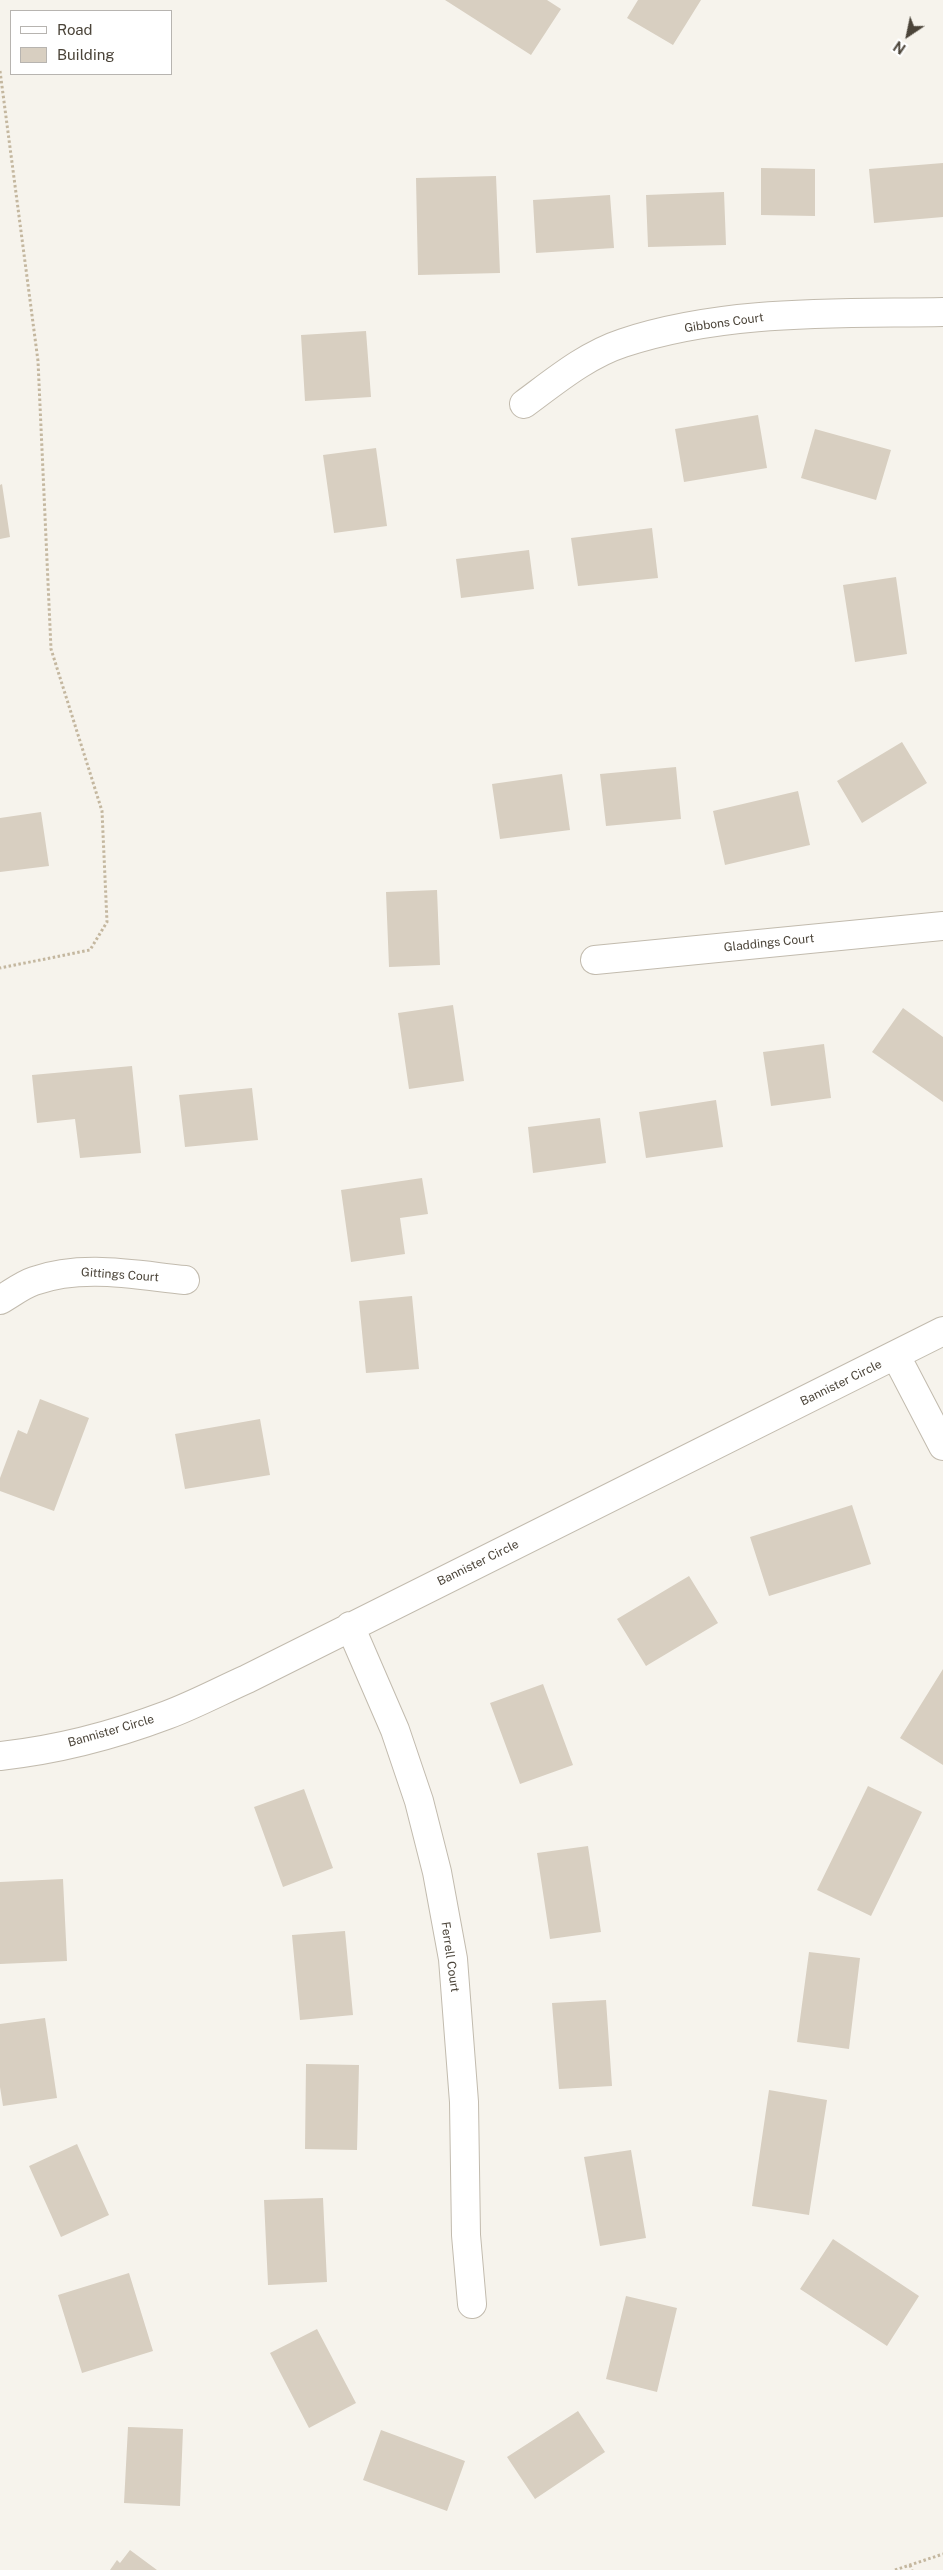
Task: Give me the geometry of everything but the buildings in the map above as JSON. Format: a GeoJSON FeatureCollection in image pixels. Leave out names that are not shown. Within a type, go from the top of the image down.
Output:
{"type":"FeatureCollection","features":[{"type":"Feature","properties":{"kind":"street","name":"Gibbons Court"},"geometry":{"type":"LineString","coordinates":[[524,404],[576,366],[622,343],[685,327],[782,314],[943,312]]}},
{"type":"Feature","properties":{"kind":"street","name":"Gladdings Court"},"geometry":{"type":"LineString","coordinates":[[595,960],[943,926]]}},
{"type":"Feature","properties":{"kind":"street","name":"Gittings Court"},"geometry":{"type":"LineString","coordinates":[[0,1300],[32,1282],[67,1272],[106,1272],[185,1280]]}},
{"type":"Feature","properties":{"kind":"street","name":"Bannister Circle"},"geometry":{"type":"LineString","coordinates":[[0,1756],[27,1753],[95,1737],[167,1715],[247,1679],[943,1332]]}},
{"type":"Feature","properties":{"kind":"street"},"geometry":{"type":"LineString","coordinates":[[896,1356],[943,1446]]}},
{"type":"Feature","properties":{"kind":"street","name":"Ferrell Court"},"geometry":{"type":"LineString","coordinates":[[350,1626],[395,1730],[419,1801],[437,1872],[453,1958],[464,2102],[466,2235],[472,2304]]}},
{"type":"Feature","properties":{"kind":"path"},"geometry":{"type":"LineString","coordinates":[[0,71],[38,361],[51,649],[102,811],[107,922],[90,950],[0,968]]}},
{"type":"Feature","properties":{"kind":"path"},"geometry":{"type":"LineString","coordinates":[[895,2570],[943,2554]]}},
{"type":"Feature","properties":{"kind":"path"},"geometry":{"type":"LineString","coordinates":[[910,2565],[912,2570]]}}]}
